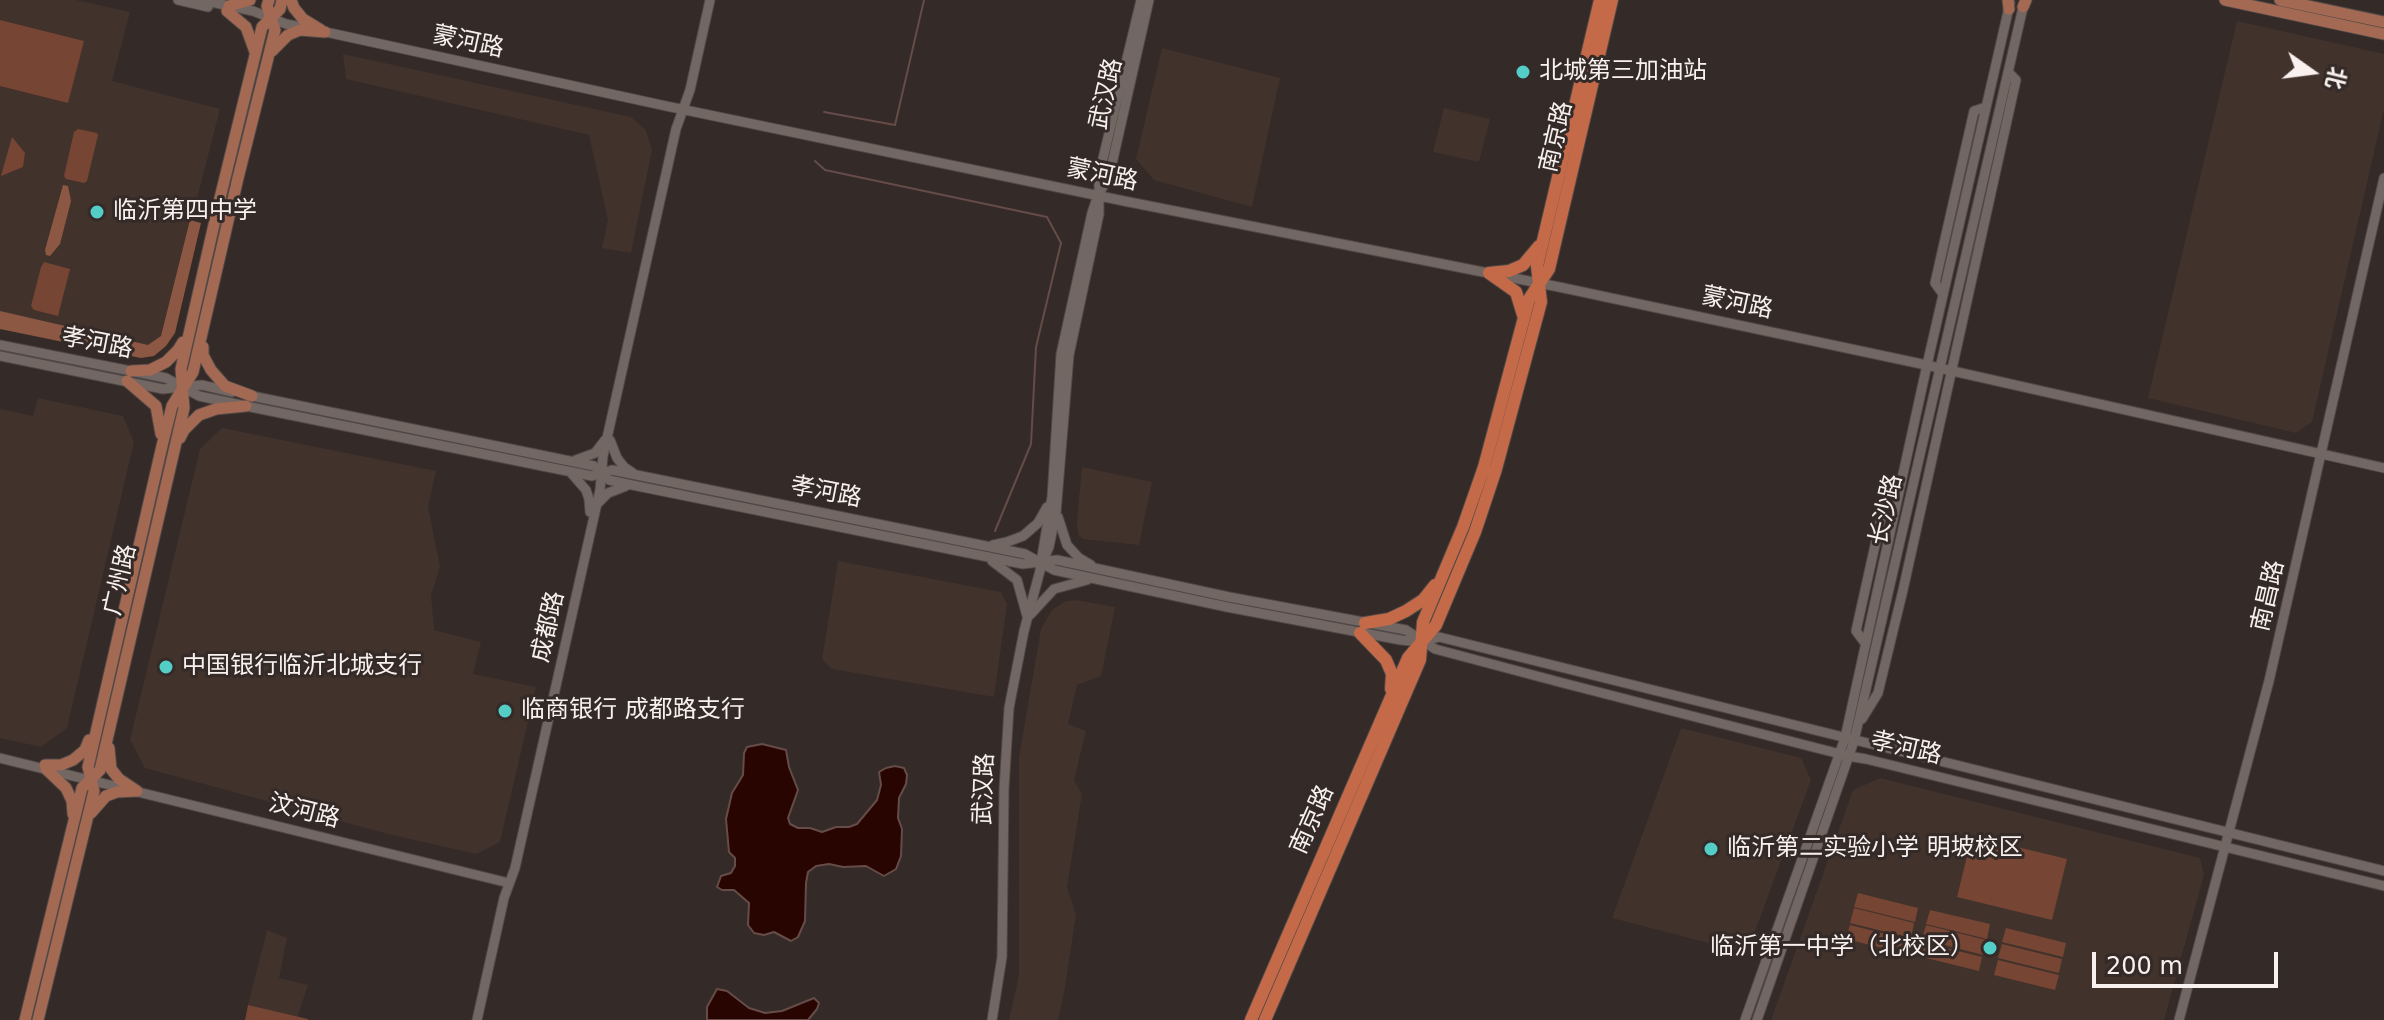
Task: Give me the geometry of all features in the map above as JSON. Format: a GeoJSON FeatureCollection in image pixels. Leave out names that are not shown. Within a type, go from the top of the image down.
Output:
{"type":"FeatureCollection","features":[{"type":"Feature","properties":{"kind":"highway","name":"南京路"},"geometry":{"type":"LineString","coordinates":[[1251,1020],[1408,658],[1436,625],[1475,532],[1496,469],[1541,302],[1537,266],[1542,240],[1600,0]]}},
{"type":"Feature","properties":{"kind":"highway","name":"南京路"},"geometry":{"type":"LineString","coordinates":[[1265,1020],[1420,660],[1423,622],[1463,527],[1484,467],[1529,299],[1549,269],[1612,0]]}},
{"type":"Feature","properties":{"kind":"highway"},"geometry":{"type":"LineString","coordinates":[[1489,273],[1509,271],[1523,265],[1542,240]]}},
{"type":"Feature","properties":{"kind":"highway"},"geometry":{"type":"LineString","coordinates":[[1489,273],[1516,292],[1524,319]]}},
{"type":"Feature","properties":{"kind":"highway"},"geometry":{"type":"LineString","coordinates":[[1390,699],[1392,674],[1386,660],[1362,628],[1406,611],[1423,600],[1442,577]]}},
{"type":"Feature","properties":{"kind":"main road","name":"蒙河路"},"geometry":{"type":"LineString","coordinates":[[178,0],[228,8]]}},
{"type":"Feature","properties":{"kind":"main road","name":"蒙河路"},"geometry":{"type":"LineString","coordinates":[[202,0],[286,24],[1098,195],[1539,282],[2384,468]]}},
{"type":"Feature","properties":{"kind":"main road"},"geometry":{"type":"LineString","coordinates":[[250,0],[228,8],[246,27],[256,55]]}},
{"type":"Feature","properties":{"kind":"main road","name":"广州路"},"geometry":{"type":"LineString","coordinates":[[38,1020],[94,791],[88,767],[96,725],[162,446],[172,406],[193,372],[275,30],[267,6],[269,0]]}},
{"type":"Feature","properties":{"kind":"main road","name":"广州路"},"geometry":{"type":"LineString","coordinates":[[25,1020],[82,788],[100,770],[184,408],[181,369],[262,27],[280,9],[282,0]]}},
{"type":"Feature","properties":{"kind":"main road"},"geometry":{"type":"LineString","coordinates":[[291,0],[303,19],[325,32]]}},
{"type":"Feature","properties":{"kind":"main road","name":"成都路"},"geometry":{"type":"LineString","coordinates":[[483,1020],[510,899],[510,867],[707,0]]}},
{"type":"Feature","properties":{"kind":"main road","name":"武汉路"},"geometry":{"type":"LineString","coordinates":[[992,1020],[1002,957],[1004,789],[1009,708],[1028,617],[1056,513],[1069,355],[1099,214],[1099,175],[1141,0]]}},
{"type":"Feature","properties":{"kind":"main road","name":"武汉路"},"geometry":{"type":"LineString","coordinates":[[1042,563],[1042,546],[1052,497],[1061,354],[1092,213],[1109,177],[1149,0]]}},
{"type":"Feature","properties":{"kind":"main road"},"geometry":{"type":"LineString","coordinates":[[2225,0],[2384,34]]}},
{"type":"Feature","properties":{"kind":"main road"},"geometry":{"type":"LineString","coordinates":[[2280,0],[2384,22]]}},
{"type":"Feature","properties":{"kind":"main road","name":"长沙路"},"geometry":{"type":"LineString","coordinates":[[1849,740],[1858,725],[2024,2]]}},
{"type":"Feature","properties":{"kind":"main road","name":"长沙路"},"geometry":{"type":"LineString","coordinates":[[1757,1020],[1849,740],[1865,643],[2009,3]]}},
{"type":"Feature","properties":{"kind":"main road"},"geometry":{"type":"LineString","coordinates":[[269,55],[288,35],[300,30],[325,32]]}},
{"type":"Feature","properties":{"kind":"main road"},"geometry":{"type":"LineString","coordinates":[[1858,725],[1878,693],[1903,590],[2016,80],[2008,72]]}},
{"type":"Feature","properties":{"kind":"main road","name":"南昌路"},"geometry":{"type":"LineString","coordinates":[[2179,1020],[2269,681],[2384,178]]}},
{"type":"Feature","properties":{"kind":"main road"},"geometry":{"type":"LineString","coordinates":[[1969,240],[1981,235]]}},
{"type":"Feature","properties":{"kind":"main road"},"geometry":{"type":"LineString","coordinates":[[162,446],[161,423],[156,406],[129,376],[166,362],[178,350],[190,328]]}},
{"type":"Feature","properties":{"kind":"main road"},"geometry":{"type":"LineString","coordinates":[[203,330],[203,355],[211,370],[225,386],[249,401]]}},
{"type":"Feature","properties":{"kind":"main road","name":"孝河路"},"geometry":{"type":"LineString","coordinates":[[0,345],[129,376],[163,389],[202,385],[249,401],[570,466],[592,476],[612,470],[634,480],[986,551],[1023,564],[1057,560],[1362,628],[1844,755],[2384,886]]}},
{"type":"Feature","properties":{"kind":"main road","name":"孝河路"},"geometry":{"type":"LineString","coordinates":[[0,356],[129,376]]}},
{"type":"Feature","properties":{"kind":"main road"},"geometry":{"type":"LineString","coordinates":[[175,449],[184,430],[199,415],[249,401]]}},
{"type":"Feature","properties":{"kind":"main road"},"geometry":{"type":"LineString","coordinates":[[610,437],[617,458],[634,480],[608,493],[593,509],[586,490],[570,466],[595,453],[610,437]]}},
{"type":"Feature","properties":{"kind":"main road"},"geometry":{"type":"LineString","coordinates":[[1922,446],[1932,460]]}},
{"type":"Feature","properties":{"kind":"main road"},"geometry":{"type":"LineString","coordinates":[[1865,643],[1856,631],[1888,487],[1901,481]]}},
{"type":"Feature","properties":{"kind":"main road"},"geometry":{"type":"LineString","coordinates":[[1028,617],[1017,580],[986,551],[1023,536],[1038,523],[1052,497]]}},
{"type":"Feature","properties":{"kind":"main road"},"geometry":{"type":"LineString","coordinates":[[1056,513],[1067,545],[1079,558],[1098,569]]}},
{"type":"Feature","properties":{"kind":"main road","name":"孝河路"},"geometry":{"type":"LineString","coordinates":[[1042,563],[1054,570],[1092,579],[1362,628]]}},
{"type":"Feature","properties":{"kind":"main road"},"geometry":{"type":"LineString","coordinates":[[1028,617],[1054,589],[1092,579]]}},
{"type":"Feature","properties":{"kind":"main road"},"geometry":{"type":"LineString","coordinates":[[1887,596],[1903,590]]}},
{"type":"Feature","properties":{"kind":"main road","name":"孝河路"},"geometry":{"type":"LineString","coordinates":[[1422,642],[1439,637],[2384,871]]}},
{"type":"Feature","properties":{"kind":"main road"},"geometry":{"type":"LineString","coordinates":[[45,767],[73,760],[85,750],[96,725]]}},
{"type":"Feature","properties":{"kind":"main road"},"geometry":{"type":"LineString","coordinates":[[109,730],[111,769],[119,779],[137,791]]}},
{"type":"Feature","properties":{"kind":"main road","name":"长沙路"},"geometry":{"type":"LineString","coordinates":[[1745,1020],[1844,755]]}},
{"type":"Feature","properties":{"kind":"main road","name":"汶河路"},"geometry":{"type":"LineString","coordinates":[[0,756],[509,883]]}},
{"type":"Feature","properties":{"kind":"main road"},"geometry":{"type":"LineString","coordinates":[[45,767],[66,788],[72,801],[74,819]]}},
{"type":"Feature","properties":{"kind":"main road"},"geometry":{"type":"LineString","coordinates":[[88,817],[106,796],[137,791]]}},
{"type":"Feature","properties":{"kind":"main road","name":"成都路"},"geometry":{"type":"LineString","coordinates":[[477,1020],[509,883]]}},
{"type":"Feature","properties":{"kind":"shaded area","name":"临沂第四中学"},"geometry":{"type":"Polygon","coordinates":[[[0,0],[76,0],[130,12],[112,81],[220,109],[162,336],[148,347],[0,316],[0,0]]]}},
{"type":"Feature","properties":{"kind":"shaded area"},"geometry":{"type":"Polygon","coordinates":[[[0,20],[84,41],[68,103],[0,86],[0,20]]]}},
{"type":"Feature","properties":{"kind":"shaded area"},"geometry":{"type":"Polygon","coordinates":[[[2237,21],[2384,54],[2384,109],[2312,422],[2296,433],[2148,398],[2237,21]]]}},
{"type":"Feature","properties":{"kind":"shaded area"},"geometry":{"type":"Polygon","coordinates":[[[1162,48],[1280,78],[1252,207],[1154,180],[1136,159],[1162,48]]]}},
{"type":"Feature","properties":{"kind":"shaded area"},"geometry":{"type":"Polygon","coordinates":[[[343,54],[631,117],[646,130],[652,150],[631,253],[602,248],[608,220],[589,135],[346,79],[343,54]]]}},
{"type":"Feature","properties":{"kind":"shaded area"},"geometry":{"type":"Polygon","coordinates":[[[1444,108],[1490,119],[1479,162],[1433,152],[1444,108]]]}},
{"type":"Feature","properties":{"kind":"shaded area"},"geometry":{"type":"Polygon","coordinates":[[[78,129],[98,135],[84,183],[64,176],[74,132],[78,129]]]}},
{"type":"Feature","properties":{"kind":"shaded area"},"geometry":{"type":"Polygon","coordinates":[[[12,137],[25,153],[23,167],[1,176],[12,137]]]}},
{"type":"Feature","properties":{"kind":"shaded area"},"geometry":{"type":"Polygon","coordinates":[[[63,185],[68,186],[71,201],[60,244],[50,256],[46,255],[45,250],[63,185]]]}},
{"type":"Feature","properties":{"kind":"shaded area"},"geometry":{"type":"Polygon","coordinates":[[[190,220],[201,223],[175,333],[154,356],[141,358],[0,329],[0,311],[148,345],[161,336],[190,220]]]}},
{"type":"Feature","properties":{"kind":"shaded area"},"geometry":{"type":"Polygon","coordinates":[[[44,262],[70,269],[58,316],[34,310],[31,306],[44,262]]]}},
{"type":"Feature","properties":{"kind":"shaded area"},"geometry":{"type":"Polygon","coordinates":[[[38,398],[123,416],[134,442],[67,728],[41,747],[0,738],[0,409],[33,416],[38,398]]]}},
{"type":"Feature","properties":{"kind":"shaded area"},"geometry":{"type":"Polygon","coordinates":[[[222,428],[436,471],[428,507],[440,567],[431,595],[434,630],[481,642],[473,674],[536,687],[500,842],[476,854],[388,834],[145,768],[130,740],[200,449],[222,428]]]}},
{"type":"Feature","properties":{"kind":"shaded area"},"geometry":{"type":"Polygon","coordinates":[[[1082,467],[1152,482],[1139,545],[1083,539],[1078,534],[1082,467]]]}},
{"type":"Feature","properties":{"kind":"shaded area"},"geometry":{"type":"Polygon","coordinates":[[[838,561],[1001,592],[1007,604],[994,697],[832,669],[822,659],[838,561]]]}},
{"type":"Feature","properties":{"kind":"shaded area"},"geometry":{"type":"Polygon","coordinates":[[[1076,600],[1115,607],[1101,676],[1077,685],[1068,724],[1086,731],[1074,780],[1082,794],[1067,887],[1076,915],[1064,993],[1058,1020],[1009,1020],[1019,975],[1019,757],[1041,629],[1052,610],[1064,602],[1076,600]]]}},
{"type":"Feature","properties":{"kind":"shaded area","name":"临沂第二实验小学 明坡校区"},"geometry":{"type":"Polygon","coordinates":[[[1681,728],[1801,758],[1811,780],[1747,953],[1612,918],[1681,728]]]}},
{"type":"Feature","properties":{"kind":"shaded area"},"geometry":{"type":"Polygon","coordinates":[[[762,744],[786,750],[798,790],[788,818],[790,824],[798,828],[822,832],[857,824],[877,800],[881,785],[879,772],[895,766],[904,768],[907,775],[899,798],[901,856],[896,869],[884,876],[866,866],[816,866],[808,872],[805,921],[798,937],[791,941],[774,932],[764,935],[754,933],[748,925],[749,903],[734,890],[717,887],[721,876],[731,873],[735,866],[735,858],[729,852],[726,819],[732,793],[743,775],[744,753],[747,747],[762,744]]]}},
{"type":"Feature","properties":{"kind":"shaded area","name":"临沂第一中学（北校区）"},"geometry":{"type":"Polygon","coordinates":[[[1880,778],[2200,858],[2204,875],[2164,1020],[1771,1020],[1853,790],[1880,778]]]}},
{"type":"Feature","properties":{"kind":"shaded area"},"geometry":{"type":"Polygon","coordinates":[[[1972,836],[2067,859],[2052,920],[1957,897],[1972,836]]]}},
{"type":"Feature","properties":{"kind":"shaded area"},"geometry":{"type":"Polygon","coordinates":[[[1858,893],[1918,908],[1915,922],[1854,907],[1858,893]]]}},
{"type":"Feature","properties":{"kind":"shaded area"},"geometry":{"type":"Polygon","coordinates":[[[1854,908],[1914,923],[1911,938],[1850,923],[1854,908]]]}},
{"type":"Feature","properties":{"kind":"shaded area"},"geometry":{"type":"Polygon","coordinates":[[[1930,910],[1990,924],[1987,939],[1926,924],[1930,910]]]}},
{"type":"Feature","properties":{"kind":"shaded area"},"geometry":{"type":"Polygon","coordinates":[[[1850,925],[1910,940],[1907,954],[1846,939],[1850,925]]]}},
{"type":"Feature","properties":{"kind":"shaded area"},"geometry":{"type":"Polygon","coordinates":[[[1926,925],[1986,940],[1983,955],[1922,939],[1926,925]]]}},
{"type":"Feature","properties":{"kind":"shaded area"},"geometry":{"type":"Polygon","coordinates":[[[2006,928],[2066,943],[2063,957],[2002,942],[2006,928]]]}},
{"type":"Feature","properties":{"kind":"shaded area"},"geometry":{"type":"Polygon","coordinates":[[[267,930],[287,938],[279,978],[308,985],[297,1018],[248,1005],[267,930]]]}},
{"type":"Feature","properties":{"kind":"shaded area"},"geometry":{"type":"Polygon","coordinates":[[[1922,942],[1982,957],[1979,971],[1918,956],[1922,942]]]}},
{"type":"Feature","properties":{"kind":"shaded area"},"geometry":{"type":"Polygon","coordinates":[[[2002,944],[2062,959],[2059,973],[1998,958],[2002,944]]]}},
{"type":"Feature","properties":{"kind":"shaded area"},"geometry":{"type":"Polygon","coordinates":[[[1998,960],[2059,975],[2055,990],[1994,975],[1998,960]]]}},
{"type":"Feature","properties":{"kind":"shaded area"},"geometry":{"type":"Polygon","coordinates":[[[717,989],[727,991],[749,1008],[765,1013],[782,1011],[814,998],[819,1003],[808,1020],[707,1020],[707,1007],[717,989]]]}},
{"type":"Feature","properties":{"kind":"shaded area"},"geometry":{"type":"Polygon","coordinates":[[[248,1005],[308,1019],[308,1020],[245,1020],[248,1005]]]}},
{"type":"Feature","properties":{"kind":"waterway"},"geometry":{"type":"LineString","coordinates":[[824,112],[895,125],[924,0]]}},
{"type":"Feature","properties":{"kind":"waterway"},"geometry":{"type":"LineString","coordinates":[[815,161],[825,170],[1047,217],[1061,243],[1036,347],[1031,444],[995,531]]}},
{"type":"Feature","properties":{"kind":"place","name":"北城第三加油站"},"geometry":{"type":"Point","coordinates":[1523,72]}},
{"type":"Feature","properties":{"kind":"place","name":"临沂第四中学"},"geometry":{"type":"Point","coordinates":[97,212]}},
{"type":"Feature","properties":{"kind":"place","name":"中国银行临沂北城支行"},"geometry":{"type":"Point","coordinates":[166,667]}},
{"type":"Feature","properties":{"kind":"place","name":"临商银行 成都路支行"},"geometry":{"type":"Point","coordinates":[505,711]}},
{"type":"Feature","properties":{"kind":"place","name":"临沂第二实验小学 明坡校区"},"geometry":{"type":"Point","coordinates":[1711,849]}},
{"type":"Feature","properties":{"kind":"place","name":"临沂第一中学（北校区）"},"geometry":{"type":"Point","coordinates":[1990,948]}}]}
